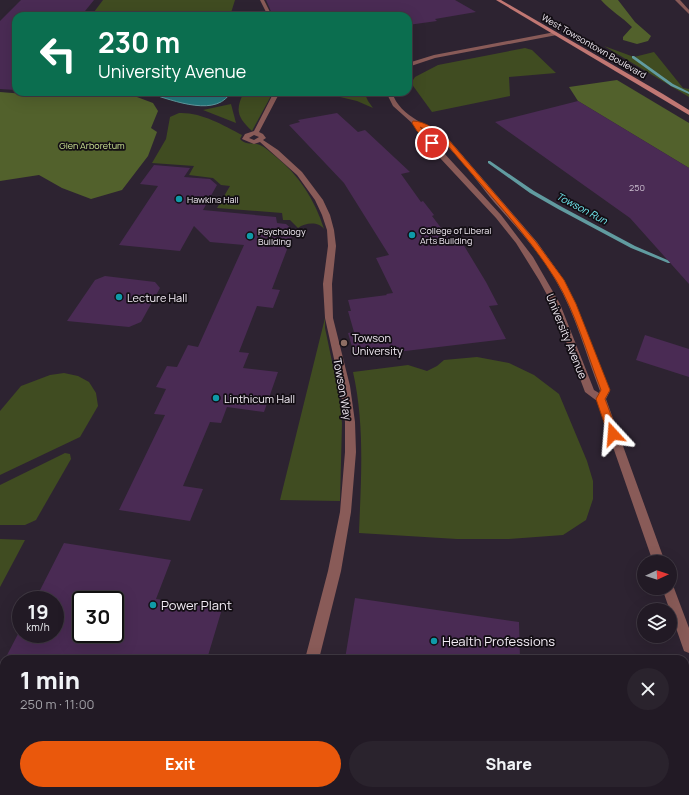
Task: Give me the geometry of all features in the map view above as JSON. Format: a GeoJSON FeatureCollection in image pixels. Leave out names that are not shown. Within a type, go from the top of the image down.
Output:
{"type":"FeatureCollection","features":[{"type":"Feature","properties":{"kind":"main road","name":"West Towsontown Boulevard"},"geometry":{"type":"LineString","coordinates":[[498,0],[661,95],[689,113]]}},
{"type":"Feature","properties":{"kind":"main road","name":"West Towsontown Boulevard"},"geometry":{"type":"LineString","coordinates":[[661,95],[689,109]]}},
{"type":"Feature","properties":{"kind":"street"},"geometry":{"type":"LineString","coordinates":[[262,0],[268,12]]}},
{"type":"Feature","properties":{"kind":"street"},"geometry":{"type":"LineString","coordinates":[[677,0],[689,13]]}},
{"type":"Feature","properties":{"kind":"street"},"geometry":{"type":"LineString","coordinates":[[412,64],[442,55],[555,34]]}},
{"type":"Feature","properties":{"kind":"street"},"geometry":{"type":"LineString","coordinates":[[257,131],[275,96]]}},
{"type":"Feature","properties":{"kind":"street","name":"University Avenue"},"geometry":{"type":"LineString","coordinates":[[391,96],[394,104],[415,123],[440,155],[475,190],[518,241],[543,279],[556,305],[590,392],[601,399],[657,555]]}},
{"type":"Feature","properties":{"kind":"street","name":"University Avenue"},"geometry":{"type":"LineString","coordinates":[[415,123],[432,130],[445,139],[534,244],[560,280],[572,304],[606,390],[601,399]]}},
{"type":"Feature","properties":{"kind":"street","name":"Towson Way"},"geometry":{"type":"LineString","coordinates":[[263,142],[285,159],[303,178],[319,201],[327,222],[332,247],[328,288],[329,320],[346,393],[350,422],[350,474],[344,524],[337,564],[313,655]]}},
{"type":"Feature","properties":{"kind":"street"},"geometry":{"type":"LineString","coordinates":[[671,595],[689,646]]}},
{"type":"Feature","properties":{"kind":"shaded area"},"geometry":{"type":"Polygon","coordinates":[[[103,0],[235,0],[231,12],[94,12],[103,0]]]}},
{"type":"Feature","properties":{"kind":"shaded area"},"geometry":{"type":"Polygon","coordinates":[[[604,46],[634,57],[654,52],[683,88],[689,89],[689,97],[604,46]]]}},
{"type":"Feature","properties":{"kind":"shaded area"},"geometry":{"type":"Polygon","coordinates":[[[525,48],[532,50],[556,73],[509,77],[510,96],[432,112],[412,84],[412,82],[415,77],[438,65],[525,48]]]}},
{"type":"Feature","properties":{"kind":"shaded area"},"geometry":{"type":"Polygon","coordinates":[[[158,96],[228,96],[221,102],[212,105],[201,106],[177,102],[158,96]]]}},
{"type":"Feature","properties":{"kind":"shaded area"},"geometry":{"type":"Polygon","coordinates":[[[242,96],[271,96],[252,131],[243,122],[239,113],[242,96]]]}},
{"type":"Feature","properties":{"kind":"shaded area"},"geometry":{"type":"Polygon","coordinates":[[[366,96],[373,108],[357,101],[340,97],[366,96]]]}},
{"type":"Feature","properties":{"kind":"shaded area"},"geometry":{"type":"Polygon","coordinates":[[[231,104],[236,123],[203,110],[231,104]]]}},
{"type":"Feature","properties":{"kind":"shaded area"},"geometry":{"type":"Polygon","coordinates":[[[179,113],[187,113],[212,120],[242,135],[240,139],[242,141],[260,145],[268,150],[284,163],[299,180],[311,198],[324,229],[315,224],[304,225],[298,228],[290,220],[283,220],[282,213],[217,208],[230,186],[221,185],[213,178],[189,175],[194,166],[152,163],[166,139],[170,117],[179,113]]]}},
{"type":"Feature","properties":{"kind":"shaded area"},"geometry":{"type":"Polygon","coordinates":[[[325,318],[325,328],[339,395],[342,423],[340,501],[280,500],[325,318]]]}},
{"type":"Feature","properties":{"kind":"shaded area"},"geometry":{"type":"Polygon","coordinates":[[[477,357],[509,363],[534,375],[559,394],[587,461],[593,481],[593,499],[586,520],[563,535],[509,539],[457,539],[359,533],[361,432],[357,392],[353,372],[408,365],[427,371],[437,366],[444,360],[477,357]]]}},
{"type":"Feature","properties":{"kind":"shaded area"},"geometry":{"type":"Polygon","coordinates":[[[64,373],[78,376],[89,382],[96,393],[98,406],[80,437],[0,475],[0,411],[21,386],[50,375],[64,373]]]}},
{"type":"Feature","properties":{"kind":"shaded area"},"geometry":{"type":"Polygon","coordinates":[[[65,453],[70,454],[71,459],[36,520],[25,525],[0,525],[0,485],[65,453]]]}},
{"type":"Feature","properties":{"kind":"shaded area"},"geometry":{"type":"Polygon","coordinates":[[[0,539],[25,540],[0,587],[0,539]]]}},
{"type":"Feature","properties":{"kind":"green space"},"geometry":{"type":"Polygon","coordinates":[[[601,0],[618,0],[635,22],[651,36],[648,41],[637,44],[623,40],[623,37],[632,27],[601,0]]]}},
{"type":"Feature","properties":{"kind":"green space"},"geometry":{"type":"Polygon","coordinates":[[[617,80],[689,123],[689,168],[578,101],[569,87],[617,80]]]}},
{"type":"Feature","properties":{"kind":"green space","name":"Glen Arboretum"},"geometry":{"type":"Polygon","coordinates":[[[0,92],[12,93],[12,96],[132,96],[153,103],[158,111],[151,128],[157,132],[148,156],[122,190],[91,199],[62,188],[39,175],[0,181],[0,92]]]}},
{"type":"Feature","properties":{"kind":"building"},"geometry":{"type":"Polygon","coordinates":[[[21,0],[94,0],[84,12],[12,12],[12,90],[0,89],[0,21],[21,0]]]}},
{"type":"Feature","properties":{"kind":"building"},"geometry":{"type":"Polygon","coordinates":[[[266,0],[455,0],[476,12],[435,19],[437,21],[412,24],[412,12],[271,12],[266,0]]]}},
{"type":"Feature","properties":{"kind":"building"},"geometry":{"type":"Polygon","coordinates":[[[578,101],[689,168],[689,284],[630,218],[495,122],[578,101]]]}},
{"type":"Feature","properties":{"kind":"building","name":"College of Liberal Arts Building"},"geometry":{"type":"Polygon","coordinates":[[[337,113],[358,132],[365,130],[410,172],[401,174],[421,202],[423,201],[434,215],[432,216],[454,245],[463,244],[486,282],[498,305],[489,306],[506,339],[355,357],[348,333],[354,332],[348,311],[351,311],[348,300],[393,293],[376,258],[389,255],[344,183],[289,125],[300,122],[298,120],[337,113]]]}},
{"type":"Feature","properties":{"kind":"building","name":"Linthicum Hall"},"geometry":{"type":"Polygon","coordinates":[[[154,165],[190,168],[184,177],[210,179],[217,185],[203,210],[276,217],[277,223],[286,224],[294,231],[272,289],[280,290],[273,308],[257,306],[239,352],[249,353],[243,368],[278,372],[264,412],[227,407],[221,423],[210,422],[183,486],[203,489],[190,521],[119,510],[165,415],[154,414],[166,389],[156,387],[167,366],[177,367],[188,345],[198,347],[244,245],[210,242],[194,226],[180,251],[119,245],[158,186],[140,184],[154,165]]]}},
{"type":"Feature","properties":{"kind":"building","name":"Lecture Hall"},"geometry":{"type":"Polygon","coordinates":[[[105,276],[155,282],[160,288],[141,322],[129,327],[67,321],[95,280],[105,276]]]}},
{"type":"Feature","properties":{"kind":"building"},"geometry":{"type":"Polygon","coordinates":[[[645,335],[689,349],[689,377],[636,360],[645,335]]]}},
{"type":"Feature","properties":{"kind":"building","name":"Power Plant"},"geometry":{"type":"Polygon","coordinates":[[[64,543],[171,560],[156,599],[222,609],[208,655],[7,655],[13,643],[64,643],[64,591],[40,591],[64,543]]]}},
{"type":"Feature","properties":{"kind":"building","name":"Health Professions"},"geometry":{"type":"Polygon","coordinates":[[[355,598],[519,622],[520,655],[346,655],[355,598]]]}},
{"type":"Feature","properties":{"kind":"waterway"},"geometry":{"type":"LineString","coordinates":[[633,57],[672,85],[689,93]]}},
{"type":"Feature","properties":{"kind":"waterway","name":"Towson Run"},"geometry":{"type":"LineString","coordinates":[[489,162],[532,192],[560,208],[633,247],[670,262]]}},
{"type":"Feature","properties":{"kind":"place","name":"Hawkins Hall"},"geometry":{"type":"Point","coordinates":[179,199]}},
{"type":"Feature","properties":{"kind":"place","name":"College of Liberal Arts Building"},"geometry":{"type":"Point","coordinates":[412,235]}},
{"type":"Feature","properties":{"kind":"place","name":"Psychology Building"},"geometry":{"type":"Point","coordinates":[250,236]}},
{"type":"Feature","properties":{"kind":"place","name":"Lecture Hall"},"geometry":{"type":"Point","coordinates":[119,297]}},
{"type":"Feature","properties":{"kind":"place","name":"Towson University"},"geometry":{"type":"Point","coordinates":[344,343]}},
{"type":"Feature","properties":{"kind":"place","name":"Linthicum Hall"},"geometry":{"type":"Point","coordinates":[216,398]}},
{"type":"Feature","properties":{"kind":"place","name":"Power Plant"},"geometry":{"type":"Point","coordinates":[153,605]}},
{"type":"Feature","properties":{"kind":"place","name":"Health Professions"},"geometry":{"type":"Point","coordinates":[434,641]}},
{"type":"Feature","properties":{"kind":"route"},"geometry":{"type":"LineString","coordinates":[[432,143],[419,130],[415,123],[428,127],[445,139],[534,244],[560,280],[572,304],[606,390],[601,399],[613,434]]}}]}
